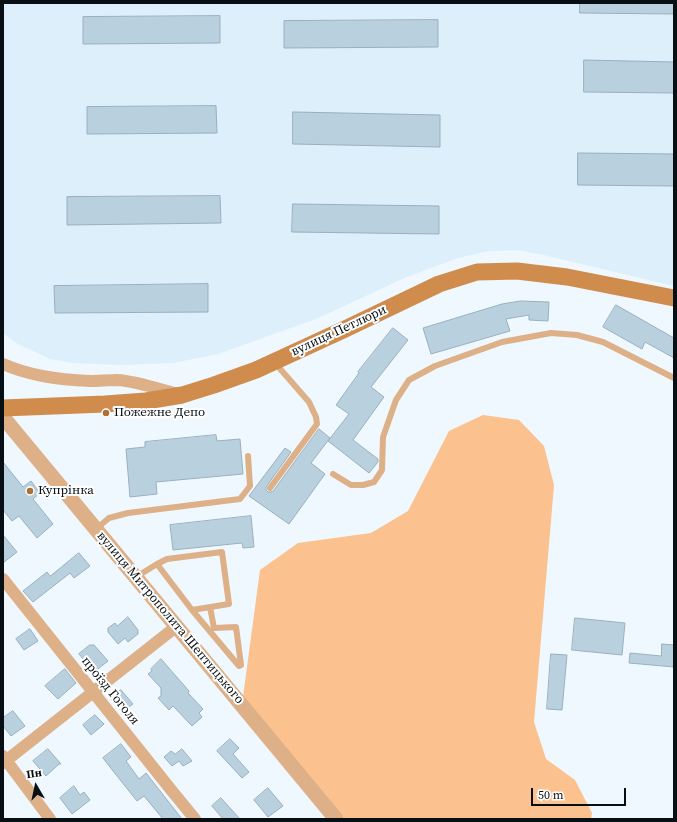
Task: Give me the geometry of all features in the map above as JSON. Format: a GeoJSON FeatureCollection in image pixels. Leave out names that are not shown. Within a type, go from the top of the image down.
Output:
{"type":"FeatureCollection","features":[{"type":"Feature","properties":{"kind":"main road","name":"вулиця Петлюри"},"geometry":{"type":"LineString","coordinates":[[3,408],[105,404],[182,395],[214,385],[274,362],[439,284],[477,272],[517,271],[567,277],[674,298]]}},
{"type":"Feature","properties":{"kind":"street"},"geometry":{"type":"LineString","coordinates":[[3,364],[14,369],[40,376],[71,380],[119,380],[182,395]]}},
{"type":"Feature","properties":{"kind":"street","name":"вулиця Митрополита Шептицького"},"geometry":{"type":"LineString","coordinates":[[3,418],[336,819]]}},
{"type":"Feature","properties":{"kind":"street","name":"проїзд Гоголя"},"geometry":{"type":"LineString","coordinates":[[3,579],[195,819]]}},
{"type":"Feature","properties":{"kind":"street"},"geometry":{"type":"LineString","coordinates":[[50,819],[4,760],[177,626]]}},
{"type":"Feature","properties":{"kind":"lane"},"geometry":{"type":"LineString","coordinates":[[333,474],[351,485],[362,485],[374,482],[382,470],[383,437],[396,400],[409,380],[435,366],[502,342],[551,333],[577,334],[603,342],[674,378]]}},
{"type":"Feature","properties":{"kind":"lane"},"geometry":{"type":"LineString","coordinates":[[270,488],[317,424],[316,417],[309,402],[274,362]]}},
{"type":"Feature","properties":{"kind":"lane"},"geometry":{"type":"LineString","coordinates":[[96,529],[109,518],[128,513],[240,499],[250,486],[248,456]]}},
{"type":"Feature","properties":{"kind":"lane"},"geometry":{"type":"LineString","coordinates":[[136,577],[167,559],[222,552],[229,604],[192,610]]}},
{"type":"Feature","properties":{"kind":"lane"},"geometry":{"type":"LineString","coordinates":[[157,564],[192,610],[239,666],[241,666],[236,627],[214,628],[210,607]]}},
{"type":"Feature","properties":{"kind":"shaded area"},"geometry":{"type":"Polygon","coordinates":[[[3,3],[674,3],[674,286],[518,250],[489,251],[458,258],[402,279],[316,319],[218,354],[173,363],[122,365],[74,363],[50,359],[18,344],[3,333],[3,3]]]}},
{"type":"Feature","properties":{"kind":"shaded area"},"geometry":{"type":"Polygon","coordinates":[[[483,415],[519,420],[544,446],[554,485],[534,722],[546,759],[575,780],[592,813],[591,819],[344,819],[243,697],[260,570],[298,543],[371,533],[408,511],[449,431],[483,415]]]}},
{"type":"Feature","properties":{"kind":"building"},"geometry":{"type":"Polygon","coordinates":[[[580,3],[674,3],[674,14],[580,13],[580,3]]]}},
{"type":"Feature","properties":{"kind":"building"},"geometry":{"type":"Polygon","coordinates":[[[220,16],[220,43],[83,44],[83,17],[220,16]]]}},
{"type":"Feature","properties":{"kind":"building"},"geometry":{"type":"Polygon","coordinates":[[[438,20],[438,47],[284,48],[284,21],[438,20]]]}},
{"type":"Feature","properties":{"kind":"building"},"geometry":{"type":"Polygon","coordinates":[[[584,60],[674,62],[674,93],[584,92],[584,60]]]}},
{"type":"Feature","properties":{"kind":"building"},"geometry":{"type":"Polygon","coordinates":[[[216,106],[217,133],[87,134],[87,107],[216,106]]]}},
{"type":"Feature","properties":{"kind":"building"},"geometry":{"type":"Polygon","coordinates":[[[293,112],[440,115],[440,147],[293,144],[293,112]]]}},
{"type":"Feature","properties":{"kind":"building"},"geometry":{"type":"Polygon","coordinates":[[[578,153],[674,154],[674,186],[578,185],[578,153]]]}},
{"type":"Feature","properties":{"kind":"building"},"geometry":{"type":"Polygon","coordinates":[[[220,196],[221,223],[67,225],[67,197],[220,196]]]}},
{"type":"Feature","properties":{"kind":"building"},"geometry":{"type":"Polygon","coordinates":[[[293,204],[439,206],[439,234],[292,232],[293,204]]]}},
{"type":"Feature","properties":{"kind":"building"},"geometry":{"type":"Polygon","coordinates":[[[208,284],[208,312],[55,313],[54,286],[208,284]]]}},
{"type":"Feature","properties":{"kind":"building"},"geometry":{"type":"Polygon","coordinates":[[[521,301],[549,302],[548,321],[529,320],[529,315],[506,319],[510,331],[431,354],[423,328],[502,304],[521,301]]]}},
{"type":"Feature","properties":{"kind":"building"},"geometry":{"type":"Polygon","coordinates":[[[616,305],[674,338],[674,358],[645,342],[642,349],[603,327],[616,305]]]}},
{"type":"Feature","properties":{"kind":"building"},"geometry":{"type":"Polygon","coordinates":[[[393,328],[408,340],[371,387],[384,397],[353,440],[378,459],[378,462],[369,473],[328,441],[349,414],[336,405],[359,373],[358,372],[393,328]]]}},
{"type":"Feature","properties":{"kind":"building"},"geometry":{"type":"Polygon","coordinates":[[[319,429],[330,438],[311,463],[325,474],[289,524],[249,496],[285,448],[291,452],[266,487],[268,492],[273,491],[319,429]]]}},
{"type":"Feature","properties":{"kind":"building"},"geometry":{"type":"Polygon","coordinates":[[[216,435],[217,441],[240,439],[243,474],[156,482],[157,494],[130,497],[126,449],[145,447],[145,442],[216,435]]]}},
{"type":"Feature","properties":{"kind":"building"},"geometry":{"type":"Polygon","coordinates":[[[3,462],[23,487],[31,481],[40,493],[33,499],[53,524],[37,538],[19,516],[12,521],[3,510],[3,462]]]}},
{"type":"Feature","properties":{"kind":"building"},"geometry":{"type":"Polygon","coordinates":[[[251,516],[254,547],[243,548],[242,543],[173,550],[170,525],[251,516]]]}},
{"type":"Feature","properties":{"kind":"building"},"geometry":{"type":"Polygon","coordinates":[[[3,535],[17,552],[3,563],[3,535]]]}},
{"type":"Feature","properties":{"kind":"building"},"geometry":{"type":"Polygon","coordinates":[[[79,553],[90,566],[74,578],[70,573],[33,602],[23,591],[47,572],[50,576],[79,553]]]}},
{"type":"Feature","properties":{"kind":"building"},"geometry":{"type":"Polygon","coordinates":[[[128,617],[138,630],[138,634],[128,642],[125,638],[118,644],[108,632],[108,628],[115,623],[117,626],[128,617]]]}},
{"type":"Feature","properties":{"kind":"building"},"geometry":{"type":"Polygon","coordinates":[[[575,618],[625,623],[622,655],[572,650],[575,618]]]}},
{"type":"Feature","properties":{"kind":"building"},"geometry":{"type":"Polygon","coordinates":[[[30,629],[38,641],[24,650],[16,639],[30,629]]]}},
{"type":"Feature","properties":{"kind":"building"},"geometry":{"type":"Polygon","coordinates":[[[662,644],[674,645],[674,667],[629,663],[630,653],[661,656],[662,644]]]}},
{"type":"Feature","properties":{"kind":"building"},"geometry":{"type":"Polygon","coordinates":[[[90,645],[94,645],[108,661],[94,672],[79,654],[90,645]]]}},
{"type":"Feature","properties":{"kind":"building"},"geometry":{"type":"Polygon","coordinates":[[[551,654],[567,655],[562,710],[547,709],[551,654]]]}},
{"type":"Feature","properties":{"kind":"building"},"geometry":{"type":"Polygon","coordinates":[[[161,659],[203,709],[199,713],[202,717],[192,726],[173,706],[169,710],[158,698],[161,696],[161,688],[148,674],[161,659]]]}},
{"type":"Feature","properties":{"kind":"building"},"geometry":{"type":"Polygon","coordinates":[[[65,669],[76,683],[58,699],[45,686],[65,669]]]}},
{"type":"Feature","properties":{"kind":"building"},"geometry":{"type":"Polygon","coordinates":[[[121,690],[133,704],[122,712],[112,700],[112,696],[121,690]]]}},
{"type":"Feature","properties":{"kind":"building"},"geometry":{"type":"Polygon","coordinates":[[[13,711],[25,726],[11,736],[3,726],[3,718],[13,711]]]}},
{"type":"Feature","properties":{"kind":"building"},"geometry":{"type":"Polygon","coordinates":[[[95,715],[104,724],[91,735],[83,725],[95,715]]]}},
{"type":"Feature","properties":{"kind":"building"},"geometry":{"type":"Polygon","coordinates":[[[230,739],[239,748],[233,754],[249,772],[242,778],[217,751],[230,739]]]}},
{"type":"Feature","properties":{"kind":"building"},"geometry":{"type":"Polygon","coordinates":[[[121,744],[131,757],[126,761],[139,779],[146,773],[182,819],[163,819],[144,796],[137,801],[103,758],[121,744]]]}},
{"type":"Feature","properties":{"kind":"building"},"geometry":{"type":"Polygon","coordinates":[[[48,749],[61,764],[59,764],[46,776],[33,761],[48,749]]]}},
{"type":"Feature","properties":{"kind":"building"},"geometry":{"type":"Polygon","coordinates":[[[182,749],[192,761],[183,766],[179,761],[172,766],[164,757],[171,751],[175,754],[182,749]]]}},
{"type":"Feature","properties":{"kind":"building"},"geometry":{"type":"Polygon","coordinates":[[[74,786],[80,795],[84,792],[90,800],[72,814],[60,798],[74,786]]]}},
{"type":"Feature","properties":{"kind":"building"},"geometry":{"type":"Polygon","coordinates":[[[268,788],[283,806],[268,817],[254,800],[268,788]]]}},
{"type":"Feature","properties":{"kind":"building"},"geometry":{"type":"Polygon","coordinates":[[[221,798],[240,819],[223,819],[212,806],[221,798]]]}},
{"type":"Feature","properties":{"kind":"place","name":"Пожежне Депо"},"geometry":{"type":"Point","coordinates":[106,413]}},
{"type":"Feature","properties":{"kind":"place","name":"Купрінка"},"geometry":{"type":"Point","coordinates":[30,491]}}]}
